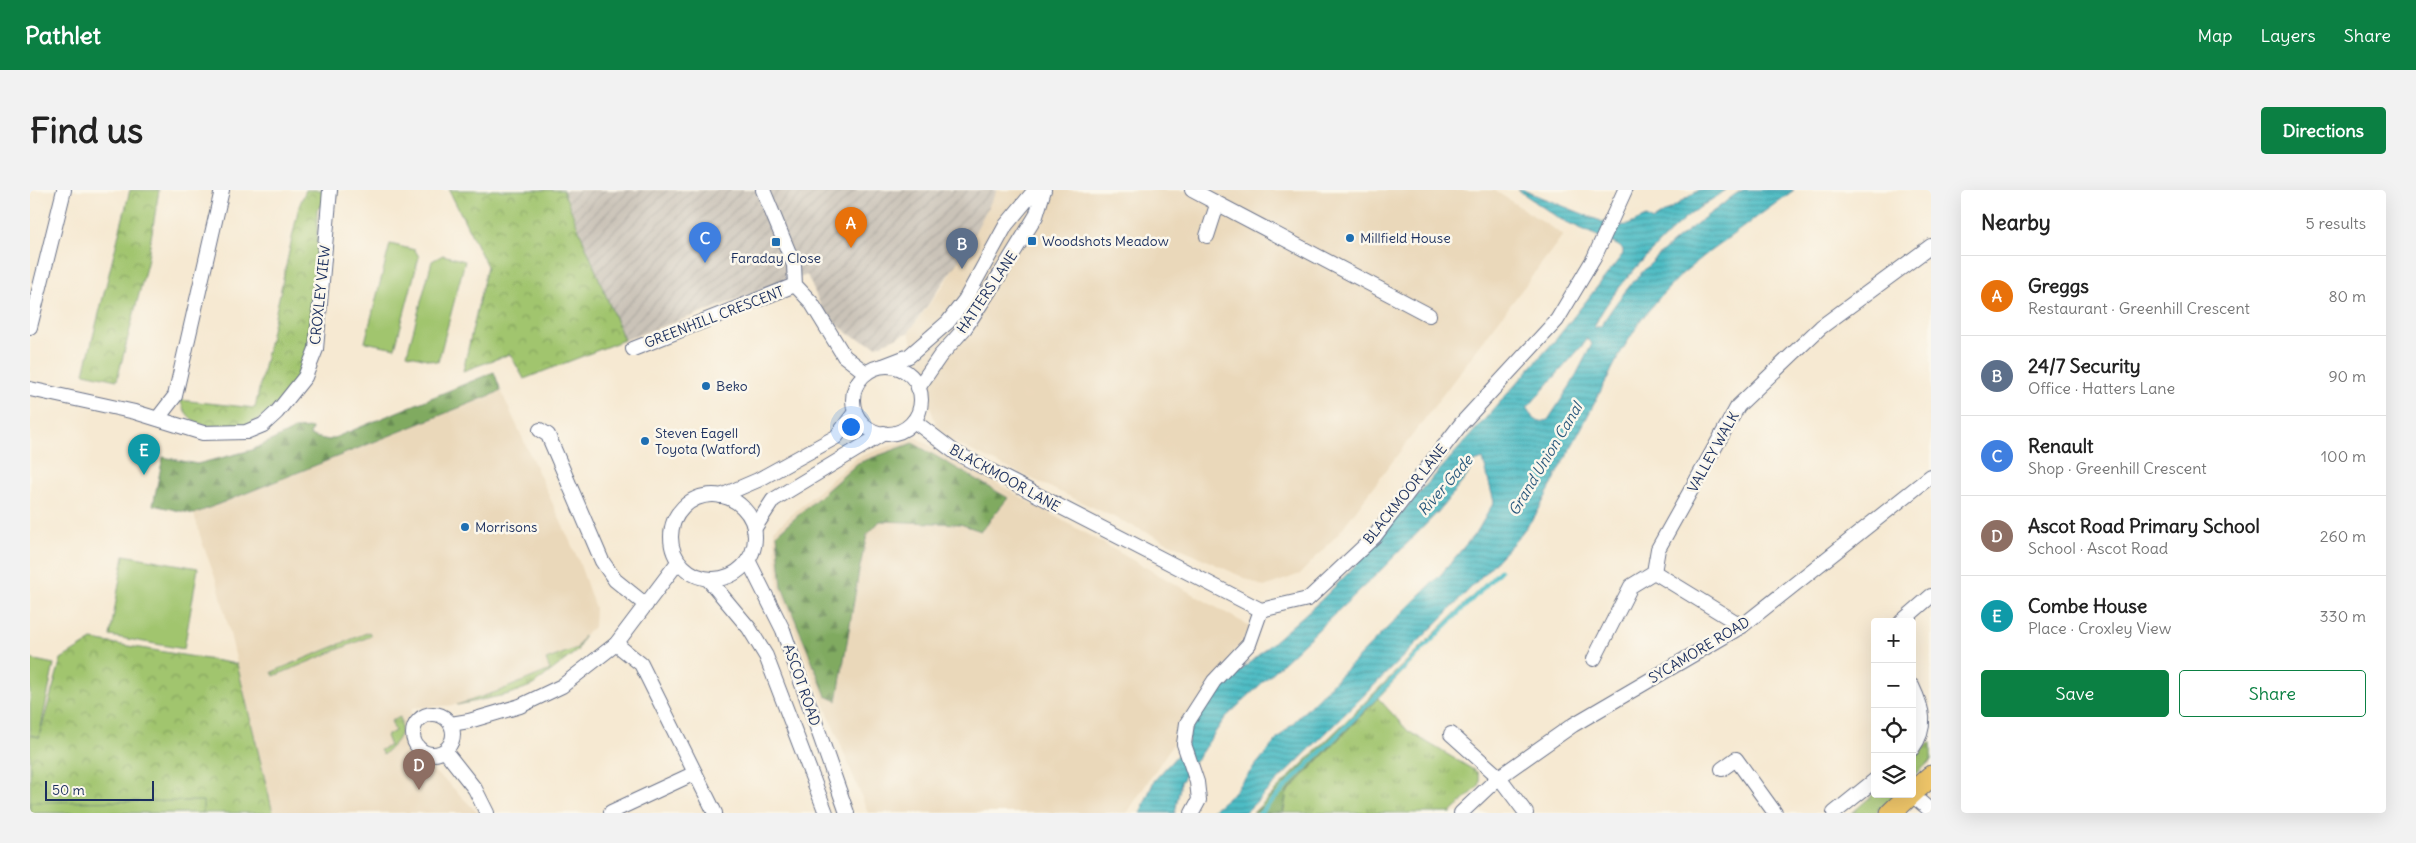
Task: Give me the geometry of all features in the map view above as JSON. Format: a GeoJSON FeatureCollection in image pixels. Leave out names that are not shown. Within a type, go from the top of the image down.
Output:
{"type":"FeatureCollection","features":[{"type":"Feature","properties":{"kind":"main road"},"geometry":{"type":"LineString","coordinates":[[1916,790],[1931,776]]}},
{"type":"Feature","properties":{"kind":"main road"},"geometry":{"type":"LineString","coordinates":[[1891,813],[1908,798]]}},
{"type":"Feature","properties":{"kind":"street"},"geometry":{"type":"LineString","coordinates":[[30,327],[64,190]]}},
{"type":"Feature","properties":{"kind":"street"},"geometry":{"type":"LineString","coordinates":[[158,418],[176,396],[222,190]]}},
{"type":"Feature","properties":{"kind":"street","name":"CROXLEY VIEW"},"geometry":{"type":"LineString","coordinates":[[30,389],[158,418],[203,433],[246,432],[263,425],[277,412],[305,377],[316,349],[330,190]]}},
{"type":"Feature","properties":{"kind":"street","name":"GREENHILL CRESCENT"},"geometry":{"type":"LineString","coordinates":[[763,190],[794,265],[795,285],[811,302],[844,356],[866,373]]}},
{"type":"Feature","properties":{"kind":"street"},"geometry":{"type":"LineString","coordinates":[[884,433],[866,427],[855,412],[854,391],[866,373],[908,356],[948,322],[965,300],[1006,225],[1035,190]]}},
{"type":"Feature","properties":{"kind":"street","name":"HATTERS LANE"},"geometry":{"type":"LineString","coordinates":[[918,388],[940,356],[965,328],[1001,273],[1036,216],[1044,190]]}},
{"type":"Feature","properties":{"kind":"street"},"geometry":{"type":"LineString","coordinates":[[1192,190],[1217,205],[1429,316]]}},
{"type":"Feature","properties":{"kind":"street","name":"BLACKMOOR LANE"},"geometry":{"type":"LineString","coordinates":[[914,421],[956,454],[1260,610],[1308,599],[1374,536],[1461,424],[1557,320],[1594,258],[1625,190]]}},
{"type":"Feature","properties":{"kind":"street"},"geometry":{"type":"LineString","coordinates":[[1207,236],[1217,205]]}},
{"type":"Feature","properties":{"kind":"street","name":"VALLEY WALK"},"geometry":{"type":"LineString","coordinates":[[1654,572],[1658,549],[1738,406],[1821,326],[1931,246]]}},
{"type":"Feature","properties":{"kind":"street","name":"GREENHILL CRESCENT"},"geometry":{"type":"LineString","coordinates":[[632,349],[795,285]]}},
{"type":"Feature","properties":{"kind":"street"},"geometry":{"type":"LineString","coordinates":[[754,528],[773,500],[884,433],[899,431],[914,421],[921,402],[918,388],[910,374],[902,369],[883,366]]}},
{"type":"Feature","properties":{"kind":"street"},"geometry":{"type":"LineString","coordinates":[[721,496],[758,480],[836,437],[855,412]]}},
{"type":"Feature","properties":{"kind":"street"},"geometry":{"type":"LineString","coordinates":[[540,430],[548,435],[602,562],[614,580],[646,605]]}},
{"type":"Feature","properties":{"kind":"street","name":"SYCAMORE ROAD"},"geometry":{"type":"LineString","coordinates":[[1461,813],[1499,777],[1573,725],[1742,626],[1931,476]]}},
{"type":"Feature","properties":{"kind":"street"},"geometry":{"type":"LineString","coordinates":[[711,495],[721,496],[741,506],[750,518],[754,528],[755,543],[748,560],[731,575],[717,579],[708,579],[694,574],[678,562],[672,542],[672,528],[676,518],[685,506],[697,499],[711,495]]}},
{"type":"Feature","properties":{"kind":"street","name":"ASCOT ROAD"},"geometry":{"type":"LineString","coordinates":[[748,560],[783,630],[847,813]]}},
{"type":"Feature","properties":{"kind":"street"},"geometry":{"type":"LineString","coordinates":[[451,724],[495,714],[543,697],[562,686],[616,644],[678,562]]}},
{"type":"Feature","properties":{"kind":"street"},"geometry":{"type":"LineString","coordinates":[[1594,659],[1631,586],[1654,572],[1742,626]]}},
{"type":"Feature","properties":{"kind":"street","name":"ASCOT ROAD"},"geometry":{"type":"LineString","coordinates":[[708,579],[749,628],[766,656],[826,813]]}},
{"type":"Feature","properties":{"kind":"street"},"geometry":{"type":"LineString","coordinates":[[1906,618],[1931,596]]}},
{"type":"Feature","properties":{"kind":"street"},"geometry":{"type":"LineString","coordinates":[[1192,813],[1199,800],[1198,782],[1184,744],[1187,723],[1214,681],[1249,644],[1260,610]]}},
{"type":"Feature","properties":{"kind":"street"},"geometry":{"type":"LineString","coordinates":[[616,644],[641,664],[715,813]]}},
{"type":"Feature","properties":{"kind":"street"},"geometry":{"type":"LineString","coordinates":[[1916,694],[1920,702],[1923,720],[1921,736],[1916,743]]}},
{"type":"Feature","properties":{"kind":"street"},"geometry":{"type":"LineString","coordinates":[[428,714],[441,715],[451,724],[453,736],[449,747],[445,751],[433,755],[421,751],[414,742],[413,732],[416,722],[428,714]]}},
{"type":"Feature","properties":{"kind":"street"},"geometry":{"type":"LineString","coordinates":[[1451,734],[1499,777],[1526,813]]}},
{"type":"Feature","properties":{"kind":"street"},"geometry":{"type":"LineString","coordinates":[[445,751],[472,784],[487,813]]}},
{"type":"Feature","properties":{"kind":"street"},"geometry":{"type":"LineString","coordinates":[[1722,769],[1736,759],[1775,813]]}},
{"type":"Feature","properties":{"kind":"street"},"geometry":{"type":"LineString","coordinates":[[611,812],[695,773]]}},
{"type":"Feature","properties":{"kind":"street"},"geometry":{"type":"LineString","coordinates":[[1834,813],[1871,783]]}},
{"type":"Feature","properties":{"kind":"street"},"geometry":{"type":"LineString","coordinates":[[1916,798],[1931,811]]}},
{"type":"Feature","properties":{"kind":"shaded area"},"geometry":{"type":"Polygon","coordinates":[[[564,190],[997,190],[965,251],[909,332],[877,346],[852,336],[825,315],[807,275],[624,340],[564,190]]]}},
{"type":"Feature","properties":{"kind":"shaded area"},"geometry":{"type":"Polygon","coordinates":[[[992,190],[1494,190],[1563,235],[1338,534],[1300,574],[1264,587],[948,440],[936,426],[909,332],[948,279],[979,211],[992,190]]]}},
{"type":"Feature","properties":{"kind":"shaded area"},"geometry":{"type":"Polygon","coordinates":[[[501,391],[578,559],[595,608],[594,627],[584,636],[577,651],[533,685],[522,690],[457,705],[412,708],[407,753],[418,775],[434,772],[446,781],[478,813],[273,813],[219,588],[194,514],[501,391]]]}},
{"type":"Feature","properties":{"kind":"shaded area"},"geometry":{"type":"Polygon","coordinates":[[[915,437],[1251,627],[1127,813],[868,813],[778,589],[774,530],[856,458],[915,437]]]}},
{"type":"Feature","properties":{"kind":"green space"},"geometry":{"type":"Polygon","coordinates":[[[130,190],[159,190],[147,263],[117,380],[84,373],[130,190]]]}},
{"type":"Feature","properties":{"kind":"green space"},"geometry":{"type":"Polygon","coordinates":[[[306,190],[337,190],[336,197],[317,209],[315,299],[311,331],[303,361],[290,387],[272,409],[247,425],[234,427],[200,424],[190,418],[180,400],[255,408],[299,206],[306,190]]]}},
{"type":"Feature","properties":{"kind":"green space"},"geometry":{"type":"Polygon","coordinates":[[[449,190],[563,190],[624,340],[524,379],[510,354],[463,371],[487,266],[449,190]]]}},
{"type":"Feature","properties":{"kind":"green space"},"geometry":{"type":"Polygon","coordinates":[[[390,244],[415,250],[419,257],[395,348],[365,342],[390,244]]]}},
{"type":"Feature","properties":{"kind":"green space"},"geometry":{"type":"Polygon","coordinates":[[[443,255],[465,261],[438,362],[407,354],[432,261],[443,255]]]}},
{"type":"Feature","properties":{"kind":"green space"},"geometry":{"type":"Polygon","coordinates":[[[494,372],[501,391],[194,514],[153,505],[163,457],[197,464],[252,450],[295,429],[312,428],[310,436],[329,440],[494,372]]]}},
{"type":"Feature","properties":{"kind":"green space"},"geometry":{"type":"Polygon","coordinates":[[[913,443],[1008,498],[981,531],[960,524],[880,521],[867,535],[837,701],[826,696],[782,587],[777,534],[858,463],[913,443]]]}},
{"type":"Feature","properties":{"kind":"green space"},"geometry":{"type":"Polygon","coordinates":[[[124,555],[198,568],[184,649],[110,636],[124,555]]]}},
{"type":"Feature","properties":{"kind":"green space"},"geometry":{"type":"Polygon","coordinates":[[[1499,570],[1287,792],[1283,813],[1253,813],[1499,570]]]}},
{"type":"Feature","properties":{"kind":"green space"},"geometry":{"type":"Polygon","coordinates":[[[369,632],[371,636],[274,676],[272,672],[369,632]]]}},
{"type":"Feature","properties":{"kind":"green space"},"geometry":{"type":"Polygon","coordinates":[[[584,636],[577,651],[533,685],[510,694],[457,705],[499,691],[550,670],[546,660],[577,648],[584,636]]]}},
{"type":"Feature","properties":{"kind":"green space"},"geometry":{"type":"Polygon","coordinates":[[[92,640],[237,664],[273,813],[30,813],[30,735],[39,737],[61,659],[92,640]]]}},
{"type":"Feature","properties":{"kind":"green space"},"geometry":{"type":"Polygon","coordinates":[[[30,659],[54,664],[39,737],[30,735],[30,659]]]}},
{"type":"Feature","properties":{"kind":"green space"},"geometry":{"type":"Polygon","coordinates":[[[1378,698],[1408,731],[1477,772],[1480,781],[1479,786],[1451,813],[1283,813],[1287,793],[1378,698]]]}},
{"type":"Feature","properties":{"kind":"green space"},"geometry":{"type":"Polygon","coordinates":[[[400,717],[401,729],[398,739],[383,755],[380,750],[390,746],[386,736],[395,731],[391,721],[400,717]]]}},
{"type":"Feature","properties":{"kind":"green space"},"geometry":{"type":"Polygon","coordinates":[[[1931,741],[1931,760],[1916,774],[1916,757],[1931,741]]]}},
{"type":"Feature","properties":{"kind":"green space"},"geometry":{"type":"Polygon","coordinates":[[[1871,796],[1871,798],[1892,798],[1876,813],[1852,813],[1871,796]]]}},
{"type":"Feature","properties":{"kind":"green space"},"geometry":{"type":"Polygon","coordinates":[[[203,801],[203,813],[30,813],[30,802],[203,801]]]}},
{"type":"Feature","properties":{"kind":"water"},"geometry":{"type":"Polygon","coordinates":[[[1518,190],[1523,190],[1613,226],[1628,225],[1646,217],[1652,221],[1699,190],[1726,190],[1680,223],[1636,267],[1609,301],[1594,328],[1601,326],[1625,291],[1654,260],[1734,195],[1744,190],[1794,190],[1709,252],[1683,273],[1660,297],[1643,317],[1621,352],[1537,513],[1517,539],[1446,614],[1245,813],[1209,813],[1231,795],[1279,737],[1442,573],[1478,530],[1494,502],[1483,459],[1474,462],[1467,476],[1437,513],[1380,571],[1225,718],[1181,782],[1175,813],[1140,813],[1154,781],[1188,743],[1189,734],[1202,709],[1215,693],[1319,602],[1349,572],[1557,338],[1623,254],[1623,249],[1617,245],[1560,219],[1518,190]],[[1586,338],[1582,346],[1527,408],[1532,417],[1539,422],[1548,420],[1572,383],[1592,344],[1586,338]]]}},
{"type":"Feature","properties":{"kind":"waterway"},"geometry":{"type":"LineString","coordinates":[[1260,813],[1500,571]]}},
{"type":"Feature","properties":{"kind":"place","name":"Millfield House"},"geometry":{"type":"Point","coordinates":[1350,238]}},
{"type":"Feature","properties":{"kind":"place","name":"Woodshots Meadow"},"geometry":{"type":"Point","coordinates":[1032,241]}},
{"type":"Feature","properties":{"kind":"place","name":"Faraday Close"},"geometry":{"type":"Point","coordinates":[776,242]}},
{"type":"Feature","properties":{"kind":"place","name":"Greggs"},"geometry":{"type":"Point","coordinates":[851,248]}},
{"type":"Feature","properties":{"kind":"place","name":"Renault"},"geometry":{"type":"Point","coordinates":[705,263]}},
{"type":"Feature","properties":{"kind":"place","name":"24/7 Security"},"geometry":{"type":"Point","coordinates":[962,269]}},
{"type":"Feature","properties":{"kind":"place","name":"Beko"},"geometry":{"type":"Point","coordinates":[706,386]}},
{"type":"Feature","properties":{"kind":"place","name":"Steven Eagell Toyota (Watford)"},"geometry":{"type":"Point","coordinates":[645,441]}},
{"type":"Feature","properties":{"kind":"place","name":"Combe House"},"geometry":{"type":"Point","coordinates":[144,475]}},
{"type":"Feature","properties":{"kind":"place","name":"Morrisons"},"geometry":{"type":"Point","coordinates":[465,527]}},
{"type":"Feature","properties":{"kind":"place","name":"Ascot Road Primary School"},"geometry":{"type":"Point","coordinates":[419,790]}},
{"type":"Feature","properties":{"kind":"water label","name":"Grand Union Canal"},"geometry":{"type":"Point","coordinates":[1545,459]}},
{"type":"Feature","properties":{"kind":"water label","name":"River Gade"},"geometry":{"type":"Point","coordinates":[1445,485]}}]}
